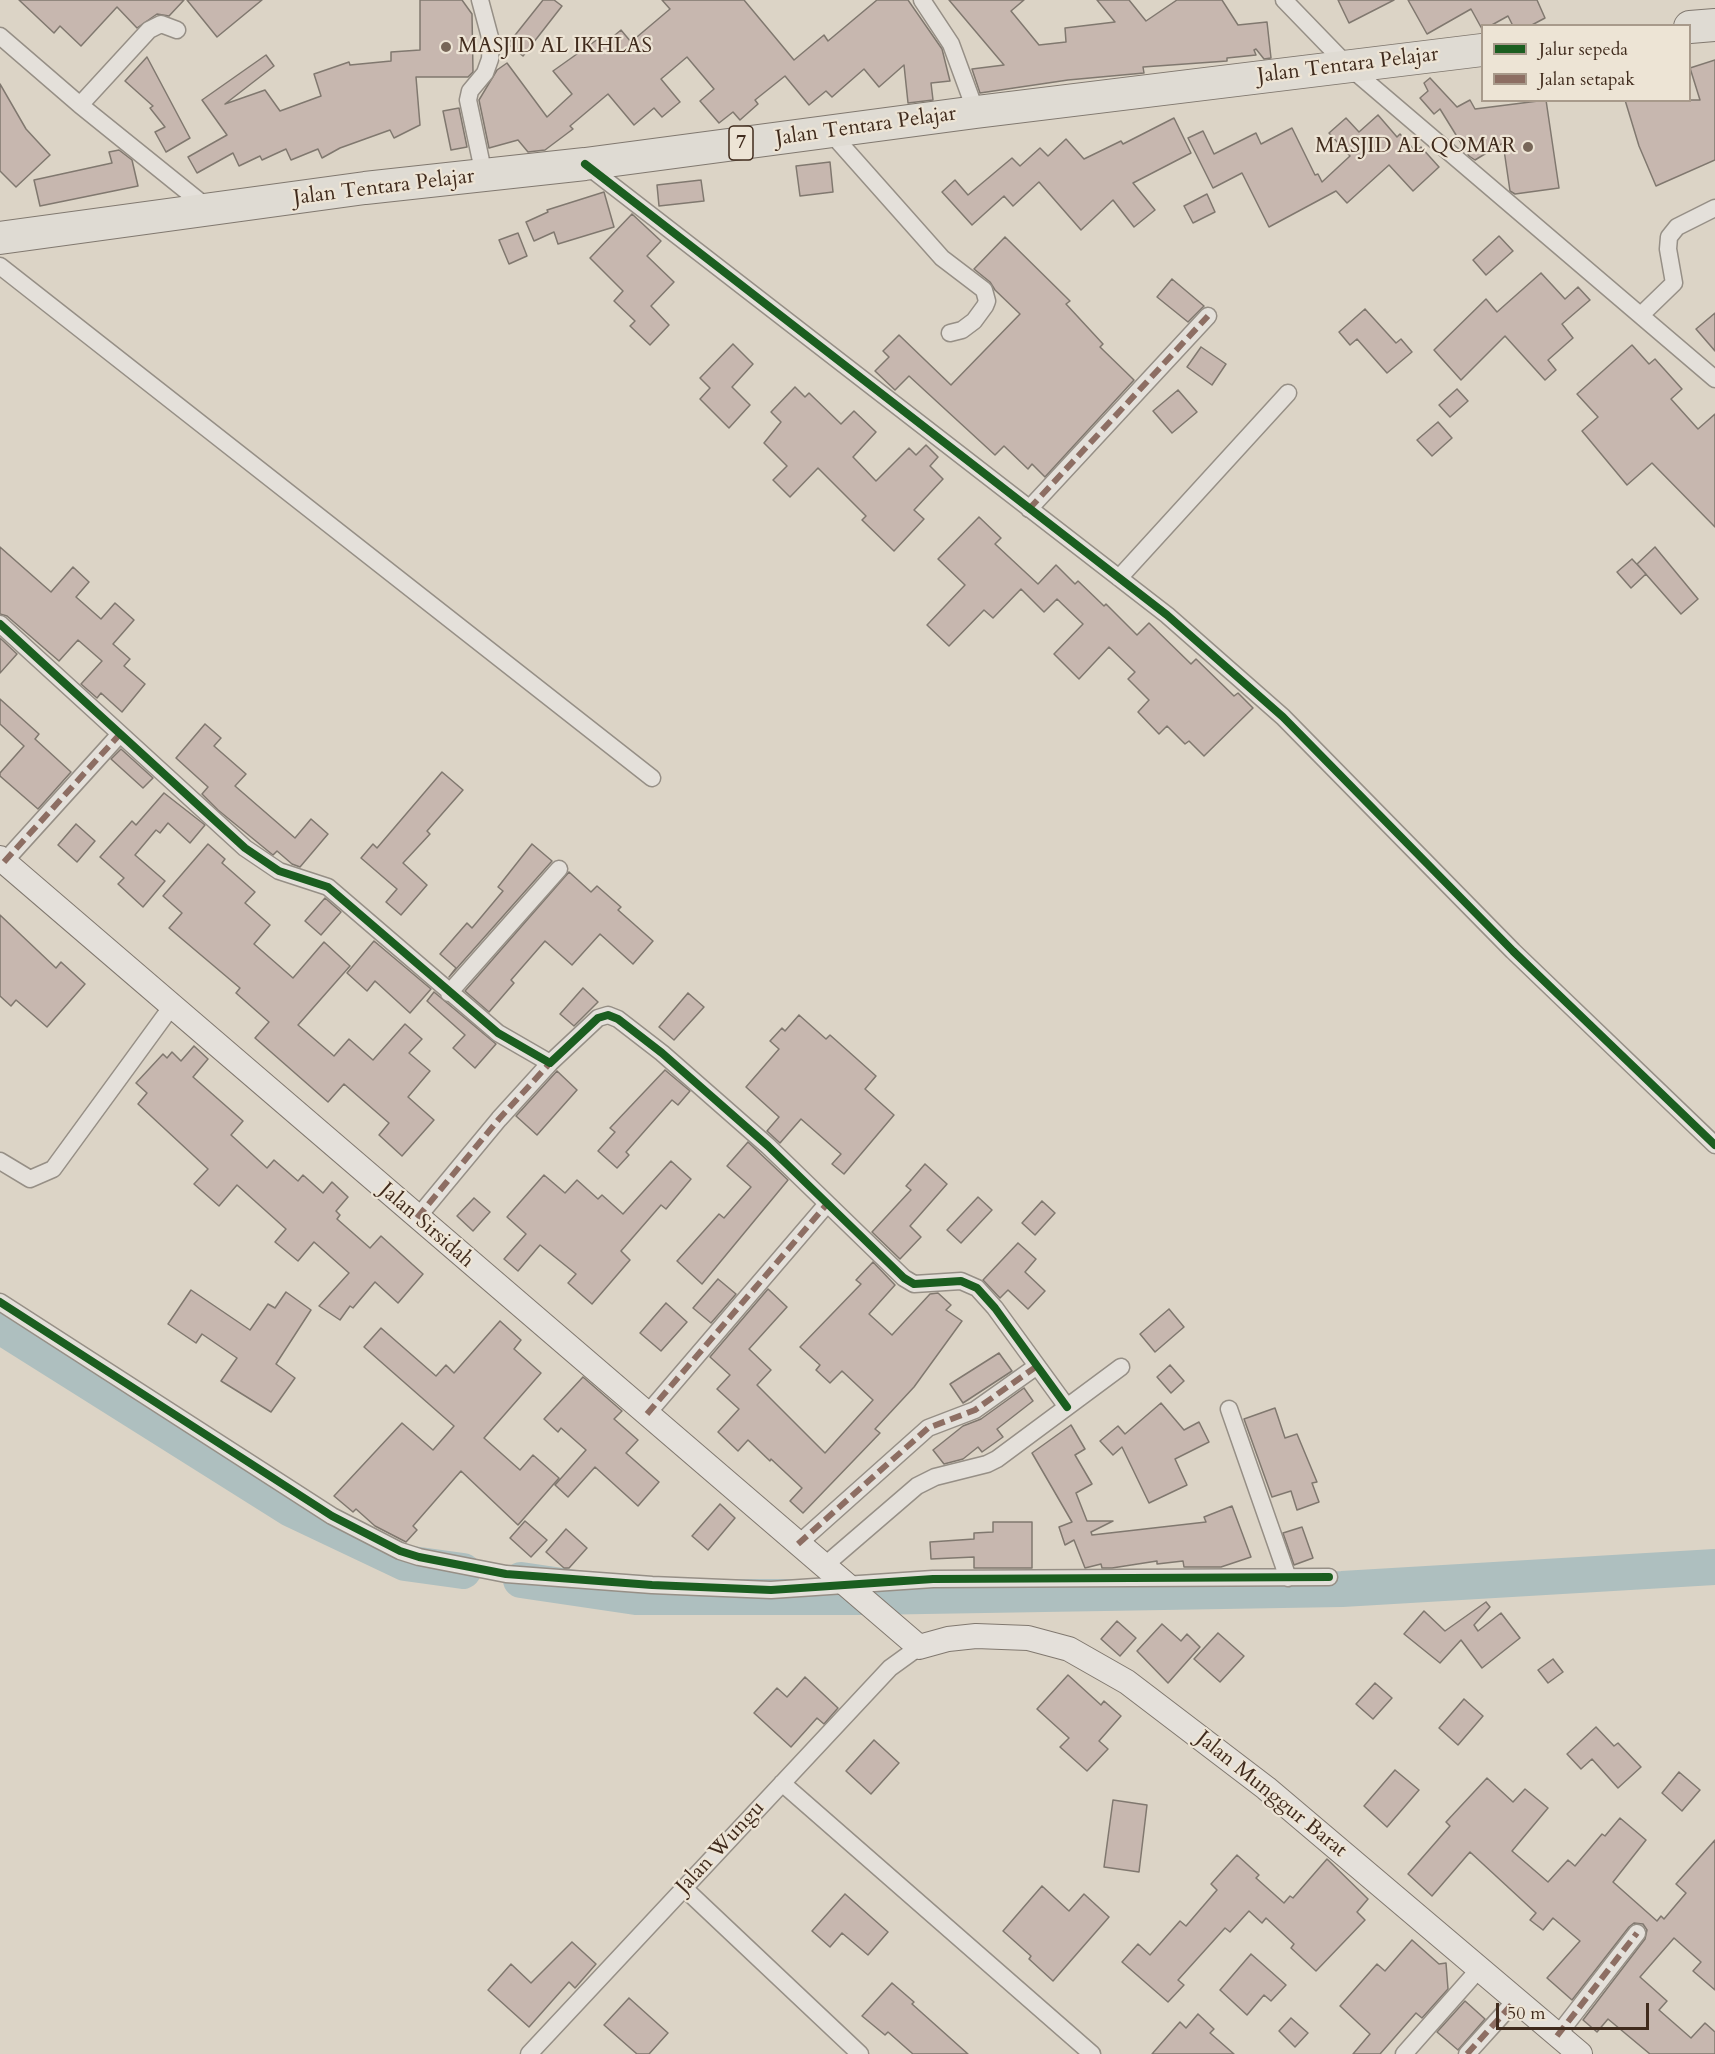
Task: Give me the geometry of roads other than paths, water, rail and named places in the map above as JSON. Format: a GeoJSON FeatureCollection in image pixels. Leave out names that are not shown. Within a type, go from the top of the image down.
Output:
{"type":"FeatureCollection","features":[{"type":"Feature","properties":{"kind":"highway"},"geometry":{"type":"LineString","coordinates":[[1691,27],[1715,25]]}},
{"type":"Feature","properties":{"kind":"highway","name":"Jalan Tentara Pelajar"},"geometry":{"type":"LineString","coordinates":[[0,238],[212,211],[365,188],[585,164],[976,112],[1481,50]]}},
{"type":"Feature","properties":{"kind":"street"},"geometry":{"type":"LineString","coordinates":[[480,0],[491,41],[490,58],[485,73],[470,91],[468,100],[484,176]]}},
{"type":"Feature","properties":{"kind":"street"},"geometry":{"type":"LineString","coordinates":[[922,0],[951,44],[976,112]]}},
{"type":"Feature","properties":{"kind":"street"},"geometry":{"type":"LineString","coordinates":[[1284,0],[1347,65],[1642,314],[1715,379]]}},
{"type":"Feature","properties":{"kind":"street"},"geometry":{"type":"LineString","coordinates":[[80,105],[149,30],[161,24],[177,30]]}},
{"type":"Feature","properties":{"kind":"street"},"geometry":{"type":"LineString","coordinates":[[0,36],[80,105],[212,211]]}},
{"type":"Feature","properties":{"kind":"street"},"geometry":{"type":"LineString","coordinates":[[830,132],[942,258],[984,291],[987,301],[974,321],[962,330],[951,333]]}},
{"type":"Feature","properties":{"kind":"street"},"geometry":{"type":"LineString","coordinates":[[585,164],[1167,615],[1282,717],[1513,951],[1715,1145]]}},
{"type":"Feature","properties":{"kind":"street"},"geometry":{"type":"LineString","coordinates":[[1642,314],[1674,283],[1668,249],[1669,237],[1677,227],[1715,208]]}},
{"type":"Feature","properties":{"kind":"street"},"geometry":{"type":"LineString","coordinates":[[0,266],[652,778]]}},
{"type":"Feature","properties":{"kind":"street"},"geometry":{"type":"LineString","coordinates":[[1029,509],[1208,316]]}},
{"type":"Feature","properties":{"kind":"street"},"geometry":{"type":"LineString","coordinates":[[1119,578],[1288,393]]}},
{"type":"Feature","properties":{"kind":"street"},"geometry":{"type":"LineString","coordinates":[[0,624],[245,848],[279,871],[328,887],[485,1025],[550,1064]]}},
{"type":"Feature","properties":{"kind":"street"},"geometry":{"type":"LineString","coordinates":[[2,860],[120,734]]}},
{"type":"Feature","properties":{"kind":"street","name":"Jalan Sirsidah"},"geometry":{"type":"LineString","coordinates":[[2,860],[919,1647]]}},
{"type":"Feature","properties":{"kind":"street"},"geometry":{"type":"LineString","coordinates":[[449,993],[559,869]]}},
{"type":"Feature","properties":{"kind":"street"},"geometry":{"type":"LineString","coordinates":[[0,1161],[30,1179],[53,1168],[172,1006]]}},
{"type":"Feature","properties":{"kind":"street"},"geometry":{"type":"LineString","coordinates":[[417,1218],[499,1119],[550,1064],[598,1018],[608,1015],[618,1019],[662,1053],[768,1146],[908,1281],[923,1285],[961,1281],[977,1288],[1067,1407]]}},
{"type":"Feature","properties":{"kind":"street"},"geometry":{"type":"LineString","coordinates":[[647,1414],[827,1204]]}},
{"type":"Feature","properties":{"kind":"street"},"geometry":{"type":"LineString","coordinates":[[0,1302],[332,1516],[400,1551],[506,1574],[771,1590],[851,1589],[933,1579],[1329,1577]]}},
{"type":"Feature","properties":{"kind":"street"},"geometry":{"type":"LineString","coordinates":[[798,1544],[934,1424],[975,1410],[1037,1366]]}},
{"type":"Feature","properties":{"kind":"street"},"geometry":{"type":"LineString","coordinates":[[824,1566],[917,1486],[935,1477],[987,1464],[1121,1367]]}},
{"type":"Feature","properties":{"kind":"street"},"geometry":{"type":"LineString","coordinates":[[1229,1409],[1288,1578]]}},
{"type":"Feature","properties":{"kind":"street","name":"Jalan Munggur Barat"},"geometry":{"type":"LineString","coordinates":[[919,1647],[948,1639],[976,1636],[1028,1638],[1069,1648],[1127,1682],[1266,1788],[1580,2054]]}},
{"type":"Feature","properties":{"kind":"street","name":"Jalan Wungu"},"geometry":{"type":"LineString","coordinates":[[529,2054],[890,1668],[919,1647]]}},
{"type":"Feature","properties":{"kind":"street"},"geometry":{"type":"LineString","coordinates":[[782,1783],[1092,2054]]}},
{"type":"Feature","properties":{"kind":"street"},"geometry":{"type":"LineString","coordinates":[[684,1888],[860,2054]]}},
{"type":"Feature","properties":{"kind":"street"},"geometry":{"type":"LineString","coordinates":[[1557,2036],[1636,1933]]}},
{"type":"Feature","properties":{"kind":"street"},"geometry":{"type":"LineString","coordinates":[[1404,2054],[1480,1968]]}},
{"type":"Feature","properties":{"kind":"street"},"geometry":{"type":"LineString","coordinates":[[1467,2054],[1515,2001]]}},
{"type":"Feature","properties":{"kind":"waterway"},"geometry":{"type":"LineString","coordinates":[[0,1326],[291,1509],[405,1563],[463,1571]]}},
{"type":"Feature","properties":{"kind":"waterway"},"geometry":{"type":"LineString","coordinates":[[521,1580],[636,1597],[866,1597],[1342,1589],[1715,1567]]}},
{"type":"Feature","properties":{"kind":"place","name":"MASJID AL IKHLAS"},"geometry":{"type":"Point","coordinates":[446,47]}},
{"type":"Feature","properties":{"kind":"place","name":"MASJID AL QOMAR"},"geometry":{"type":"Point","coordinates":[1528,147]}}]}
